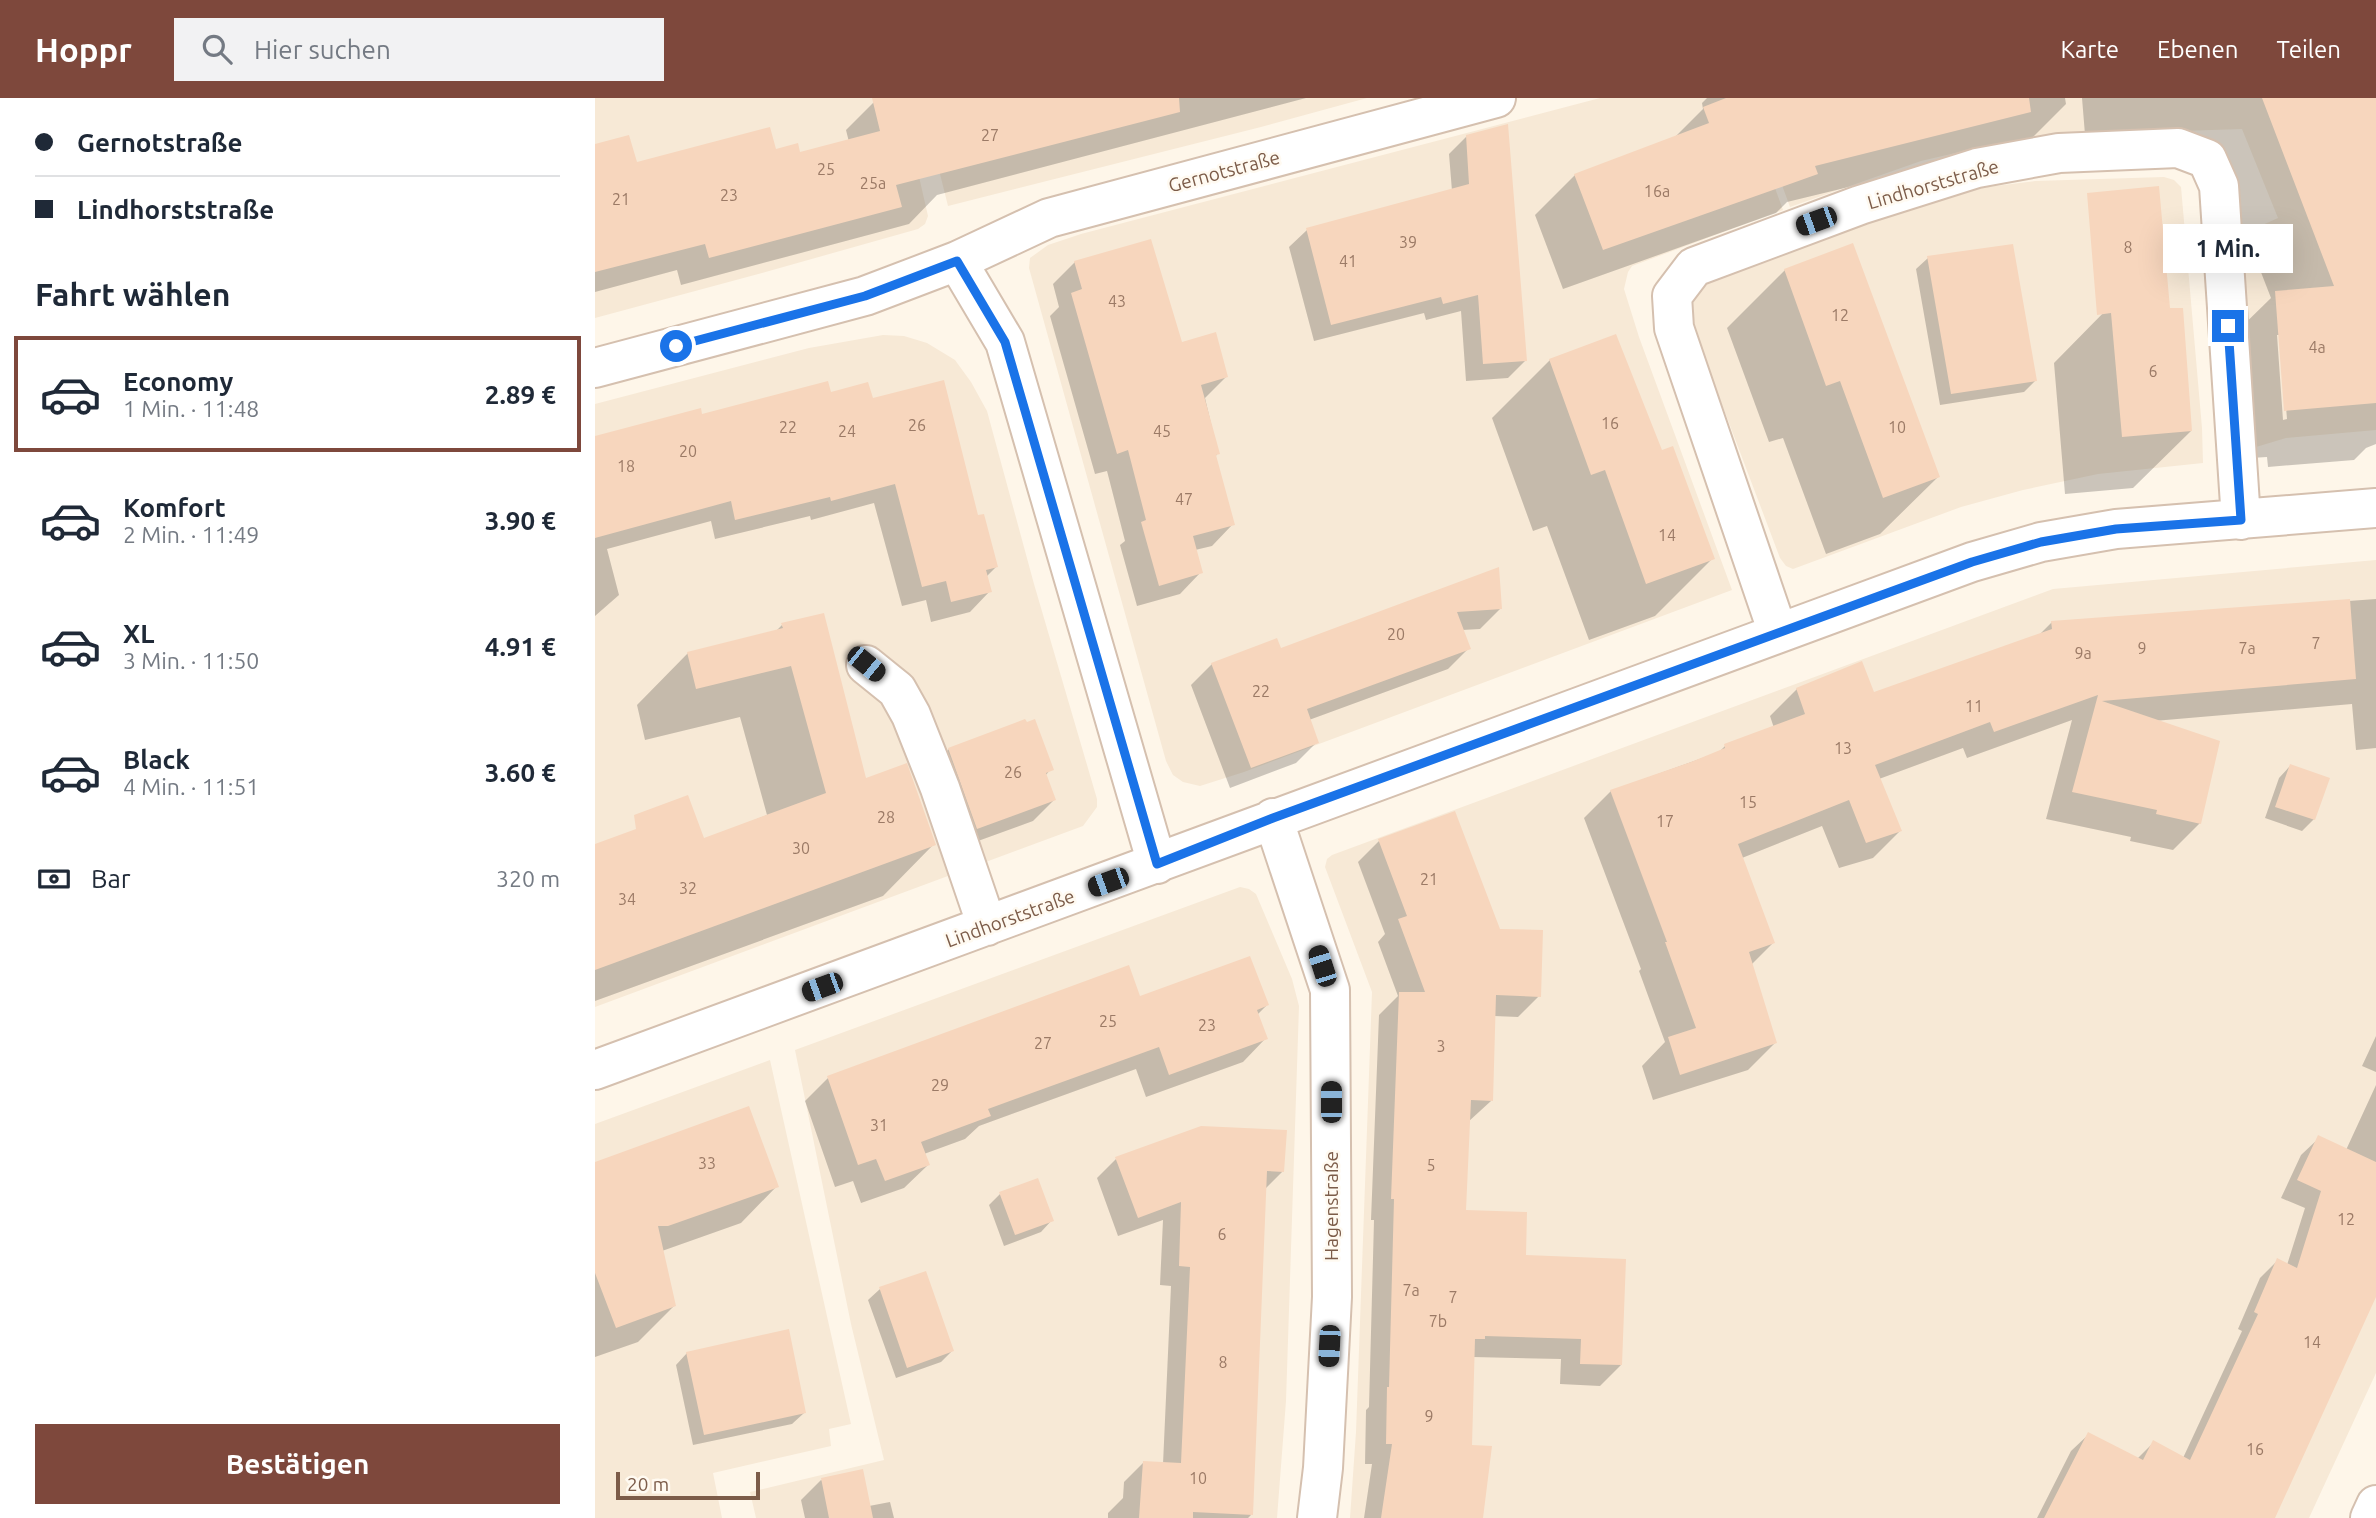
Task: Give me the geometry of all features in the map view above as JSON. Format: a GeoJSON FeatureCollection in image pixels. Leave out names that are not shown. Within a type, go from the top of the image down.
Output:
{"type":"FeatureCollection","features":[{"type":"Feature","properties":{"kind":"street","name":"Gernotstraße"},"geometry":{"type":"LineString","coordinates":[[595,368],[865,296],[957,261],[1049,218],[1496,98]]}},
{"type":"Feature","properties":{"kind":"street","name":"Lindhorststraße"},"geometry":{"type":"LineString","coordinates":[[1778,633],[1674,328],[1672,296],[1694,267],[1860,205],[1977,168],[2059,153],[2178,148],[2207,159],[2219,186],[2241,520]]}},
{"type":"Feature","properties":{"kind":"street"},"geometry":{"type":"LineString","coordinates":[[957,261],[1005,342],[1157,864]]}},
{"type":"Feature","properties":{"kind":"street","name":"Lindhorststraße"},"geometry":{"type":"LineString","coordinates":[[595,1070],[1972,562],[2041,542],[2116,529],[2376,508]]}},
{"type":"Feature","properties":{"kind":"street"},"geometry":{"type":"LineString","coordinates":[[866,664],[897,690],[911,715],[940,788],[987,926]]}},
{"type":"Feature","properties":{"kind":"street","name":"Hagenstraße"},"geometry":{"type":"LineString","coordinates":[[1273,818],[1330,990],[1332,1297],[1323,1468],[1317,1518]]}},
{"type":"Feature","properties":{"kind":"street"},"geometry":{"type":"LineString","coordinates":[[2370,1518],[2376,1504]]}},
{"type":"Feature","properties":{"kind":"shaded area"},"geometry":{"type":"Polygon","coordinates":[[[595,98],[901,98],[928,216],[925,224],[918,229],[595,318],[595,98]]]}},
{"type":"Feature","properties":{"kind":"shaded area"},"geometry":{"type":"Polygon","coordinates":[[[921,98],[1367,98],[948,206],[921,98]]]}},
{"type":"Feature","properties":{"kind":"shaded area"},"geometry":{"type":"Polygon","coordinates":[[[1600,98],[1742,98],[1783,210],[1632,266],[1624,289],[1732,590],[1244,772],[1200,786],[1183,782],[1173,775],[1166,761],[1029,268],[1030,258],[1048,245],[1081,234],[1600,98]]]}},
{"type":"Feature","properties":{"kind":"shaded area"},"geometry":{"type":"Polygon","coordinates":[[[1750,98],[2376,98],[2376,430],[2286,438],[2256,447],[2238,236],[2278,218],[2242,129],[2028,139],[1981,147],[1921,161],[1790,207],[1750,98]]]}},
{"type":"Feature","properties":{"kind":"shaded area"},"geometry":{"type":"Polygon","coordinates":[[[2164,177],[2174,180],[2181,187],[2203,463],[2098,474],[2023,490],[1961,507],[1793,569],[1786,566],[1780,558],[1689,317],[1693,297],[1704,283],[1716,274],[1963,190],[2035,181],[2164,177]]]}},
{"type":"Feature","properties":{"kind":"shaded area"},"geometry":{"type":"Polygon","coordinates":[[[883,335],[904,336],[927,343],[955,360],[987,411],[1097,799],[1097,807],[1083,826],[595,1007],[595,404],[809,348],[883,335]]]}},
{"type":"Feature","properties":{"kind":"shaded area"},"geometry":{"type":"Polygon","coordinates":[[[2376,560],[2376,1373],[2309,1518],[1350,1518],[1356,1432],[1372,992],[1325,867],[1327,859],[2053,589],[2376,560]]]}},
{"type":"Feature","properties":{"kind":"shaded area"},"geometry":{"type":"Polygon","coordinates":[[[1240,887],[1256,894],[1292,979],[1299,1006],[1286,1401],[1277,1518],[756,1518],[750,1492],[884,1460],[851,1324],[795,1050],[1240,887]]]}},
{"type":"Feature","properties":{"kind":"shaded area"},"geometry":{"type":"Polygon","coordinates":[[[770,1060],[851,1424],[829,1429],[831,1446],[713,1473],[722,1518],[595,1518],[595,1124],[770,1060]]]}},
{"type":"Feature","properties":{"kind":"building"},"geometry":{"type":"Polygon","coordinates":[[[872,98],[1179,98],[1180,112],[896,185],[902,207],[709,258],[705,244],[595,272],[595,144],[629,135],[637,162],[770,127],[776,149],[798,143],[800,152],[880,131],[872,98]]]}},
{"type":"Feature","properties":{"kind":"building"},"geometry":{"type":"Polygon","coordinates":[[[1726,98],[2029,98],[2031,112],[1815,166],[1818,174],[1603,250],[1574,174],[1709,123],[1703,107],[1726,98]]]}},
{"type":"Feature","properties":{"kind":"building"},"geometry":{"type":"Polygon","coordinates":[[[2262,98],[2376,98],[2376,403],[2284,411],[2275,291],[2334,286],[2262,98]]]}},
{"type":"Feature","properties":{"kind":"building"},"geometry":{"type":"Polygon","coordinates":[[[1508,124],[1527,361],[1483,364],[1478,295],[1443,304],[1441,297],[1331,325],[1306,228],[1469,184],[1466,135],[1508,124]]]}},
{"type":"Feature","properties":{"kind":"building"},"geometry":{"type":"Polygon","coordinates":[[[2159,186],[2170,308],[2183,308],[2192,431],[2122,437],[2111,313],[2097,315],[2087,193],[2159,186]]]}},
{"type":"Feature","properties":{"kind":"building"},"geometry":{"type":"Polygon","coordinates":[[[1151,239],[1182,342],[1216,332],[1228,377],[1201,385],[1220,454],[1216,455],[1235,525],[1193,536],[1203,573],[1159,586],[1141,522],[1146,520],[1128,450],[1117,454],[1071,293],[1082,289],[1074,261],[1151,239]]]}},
{"type":"Feature","properties":{"kind":"building"},"geometry":{"type":"Polygon","coordinates":[[[1853,243],[1940,477],[1883,498],[1840,381],[1826,386],[1784,269],[1853,243]]]}},
{"type":"Feature","properties":{"kind":"building"},"geometry":{"type":"Polygon","coordinates":[[[2013,244],[2037,381],[1951,394],[1927,256],[2013,244]]]}},
{"type":"Feature","properties":{"kind":"building"},"geometry":{"type":"Polygon","coordinates":[[[1616,334],[1662,450],[1673,446],[1715,559],[1646,584],[1605,470],[1591,475],[1549,359],[1616,334]]]}},
{"type":"Feature","properties":{"kind":"building"},"geometry":{"type":"Polygon","coordinates":[[[944,380],[978,515],[984,514],[998,567],[986,570],[992,592],[951,602],[946,581],[922,587],[895,484],[831,501],[830,497],[735,520],[731,501],[595,538],[595,436],[701,408],[702,414],[828,381],[831,392],[868,382],[873,398],[944,380]]]}},
{"type":"Feature","properties":{"kind":"building"},"geometry":{"type":"Polygon","coordinates":[[[1499,567],[1502,609],[1457,612],[1471,649],[1307,709],[1319,743],[1251,768],[1211,663],[1277,638],[1281,648],[1499,567]]]}},
{"type":"Feature","properties":{"kind":"building"},"geometry":{"type":"Polygon","coordinates":[[[2350,599],[2356,679],[2102,701],[2220,741],[2201,824],[2156,814],[2157,810],[2072,792],[2098,695],[1994,732],[1990,722],[1875,765],[1902,831],[1866,843],[1849,800],[1738,844],[1775,943],[1749,952],[1777,1043],[1680,1075],[1668,1037],[1696,1028],[1610,790],[1691,762],[1725,748],[1724,744],[1805,714],[1796,688],[1862,661],[1874,692],[2052,629],[2051,621],[2350,599]]]}},
{"type":"Feature","properties":{"kind":"building"},"geometry":{"type":"Polygon","coordinates":[[[824,613],[866,778],[907,763],[936,845],[595,970],[595,844],[636,829],[634,815],[688,795],[704,838],[826,793],[791,666],[696,689],[687,652],[783,628],[781,623],[824,613]]]}},
{"type":"Feature","properties":{"kind":"building"},"geometry":{"type":"Polygon","coordinates":[[[1025,719],[1027,722],[1035,719],[1054,770],[1046,773],[1056,800],[977,829],[948,748],[1025,719]]]}},
{"type":"Feature","properties":{"kind":"building"},"geometry":{"type":"Polygon","coordinates":[[[2290,764],[2330,778],[2315,820],[2275,807],[2290,764]]]}},
{"type":"Feature","properties":{"kind":"building"},"geometry":{"type":"Polygon","coordinates":[[[1455,811],[1500,929],[1543,930],[1541,997],[1496,995],[1493,1101],[1471,1100],[1466,1210],[1527,1212],[1526,1255],[1626,1259],[1622,1365],[1580,1364],[1581,1339],[1485,1336],[1485,1339],[1475,1339],[1472,1445],[1492,1446],[1483,1518],[1381,1518],[1392,1444],[1386,1444],[1399,992],[1425,992],[1398,919],[1407,916],[1378,839],[1455,811]]]}},
{"type":"Feature","properties":{"kind":"building"},"geometry":{"type":"Polygon","coordinates":[[[1250,956],[1269,1005],[1257,1010],[1268,1039],[1169,1075],[1159,1047],[988,1109],[991,1116],[921,1142],[930,1165],[885,1181],[876,1159],[858,1165],[827,1076],[1129,965],[1140,996],[1250,956]]]}},
{"type":"Feature","properties":{"kind":"building"},"geometry":{"type":"Polygon","coordinates":[[[749,1106],[779,1187],[668,1226],[658,1226],[676,1306],[616,1328],[595,1273],[595,1162],[749,1106]]]}},
{"type":"Feature","properties":{"kind":"building"},"geometry":{"type":"Polygon","coordinates":[[[1201,1126],[1287,1130],[1284,1172],[1267,1171],[1253,1515],[1193,1512],[1193,1518],[1139,1518],[1143,1461],[1181,1463],[1190,1267],[1179,1266],[1181,1202],[1138,1218],[1115,1157],[1201,1126]]]}},
{"type":"Feature","properties":{"kind":"building"},"geometry":{"type":"Polygon","coordinates":[[[2318,1135],[2376,1162],[2376,1297],[2275,1518],[2044,1518],[2088,1432],[2143,1460],[2153,1440],[2190,1460],[2258,1314],[2254,1312],[2277,1258],[2297,1268],[2321,1191],[2297,1180],[2318,1135]]]}},
{"type":"Feature","properties":{"kind":"building"},"geometry":{"type":"Polygon","coordinates":[[[1038,1178],[1054,1221],[1015,1235],[999,1192],[1038,1178]]]}},
{"type":"Feature","properties":{"kind":"building"},"geometry":{"type":"Polygon","coordinates":[[[926,1271],[954,1351],[907,1368],[879,1287],[926,1271]]]}},
{"type":"Feature","properties":{"kind":"building"},"geometry":{"type":"Polygon","coordinates":[[[789,1329],[806,1413],[704,1435],[686,1352],[789,1329]]]}},
{"type":"Feature","properties":{"kind":"building"},"geometry":{"type":"Polygon","coordinates":[[[863,1469],[873,1518],[829,1518],[821,1478],[863,1469]]]}},
{"type":"Feature","properties":{"kind":"route"},"geometry":{"type":"LineString","coordinates":[[676,346],[865,296],[957,261],[1005,342],[1157,864],[1273,818],[1972,562],[2041,542],[2116,529],[2241,520],[2228,326]]}}]}
